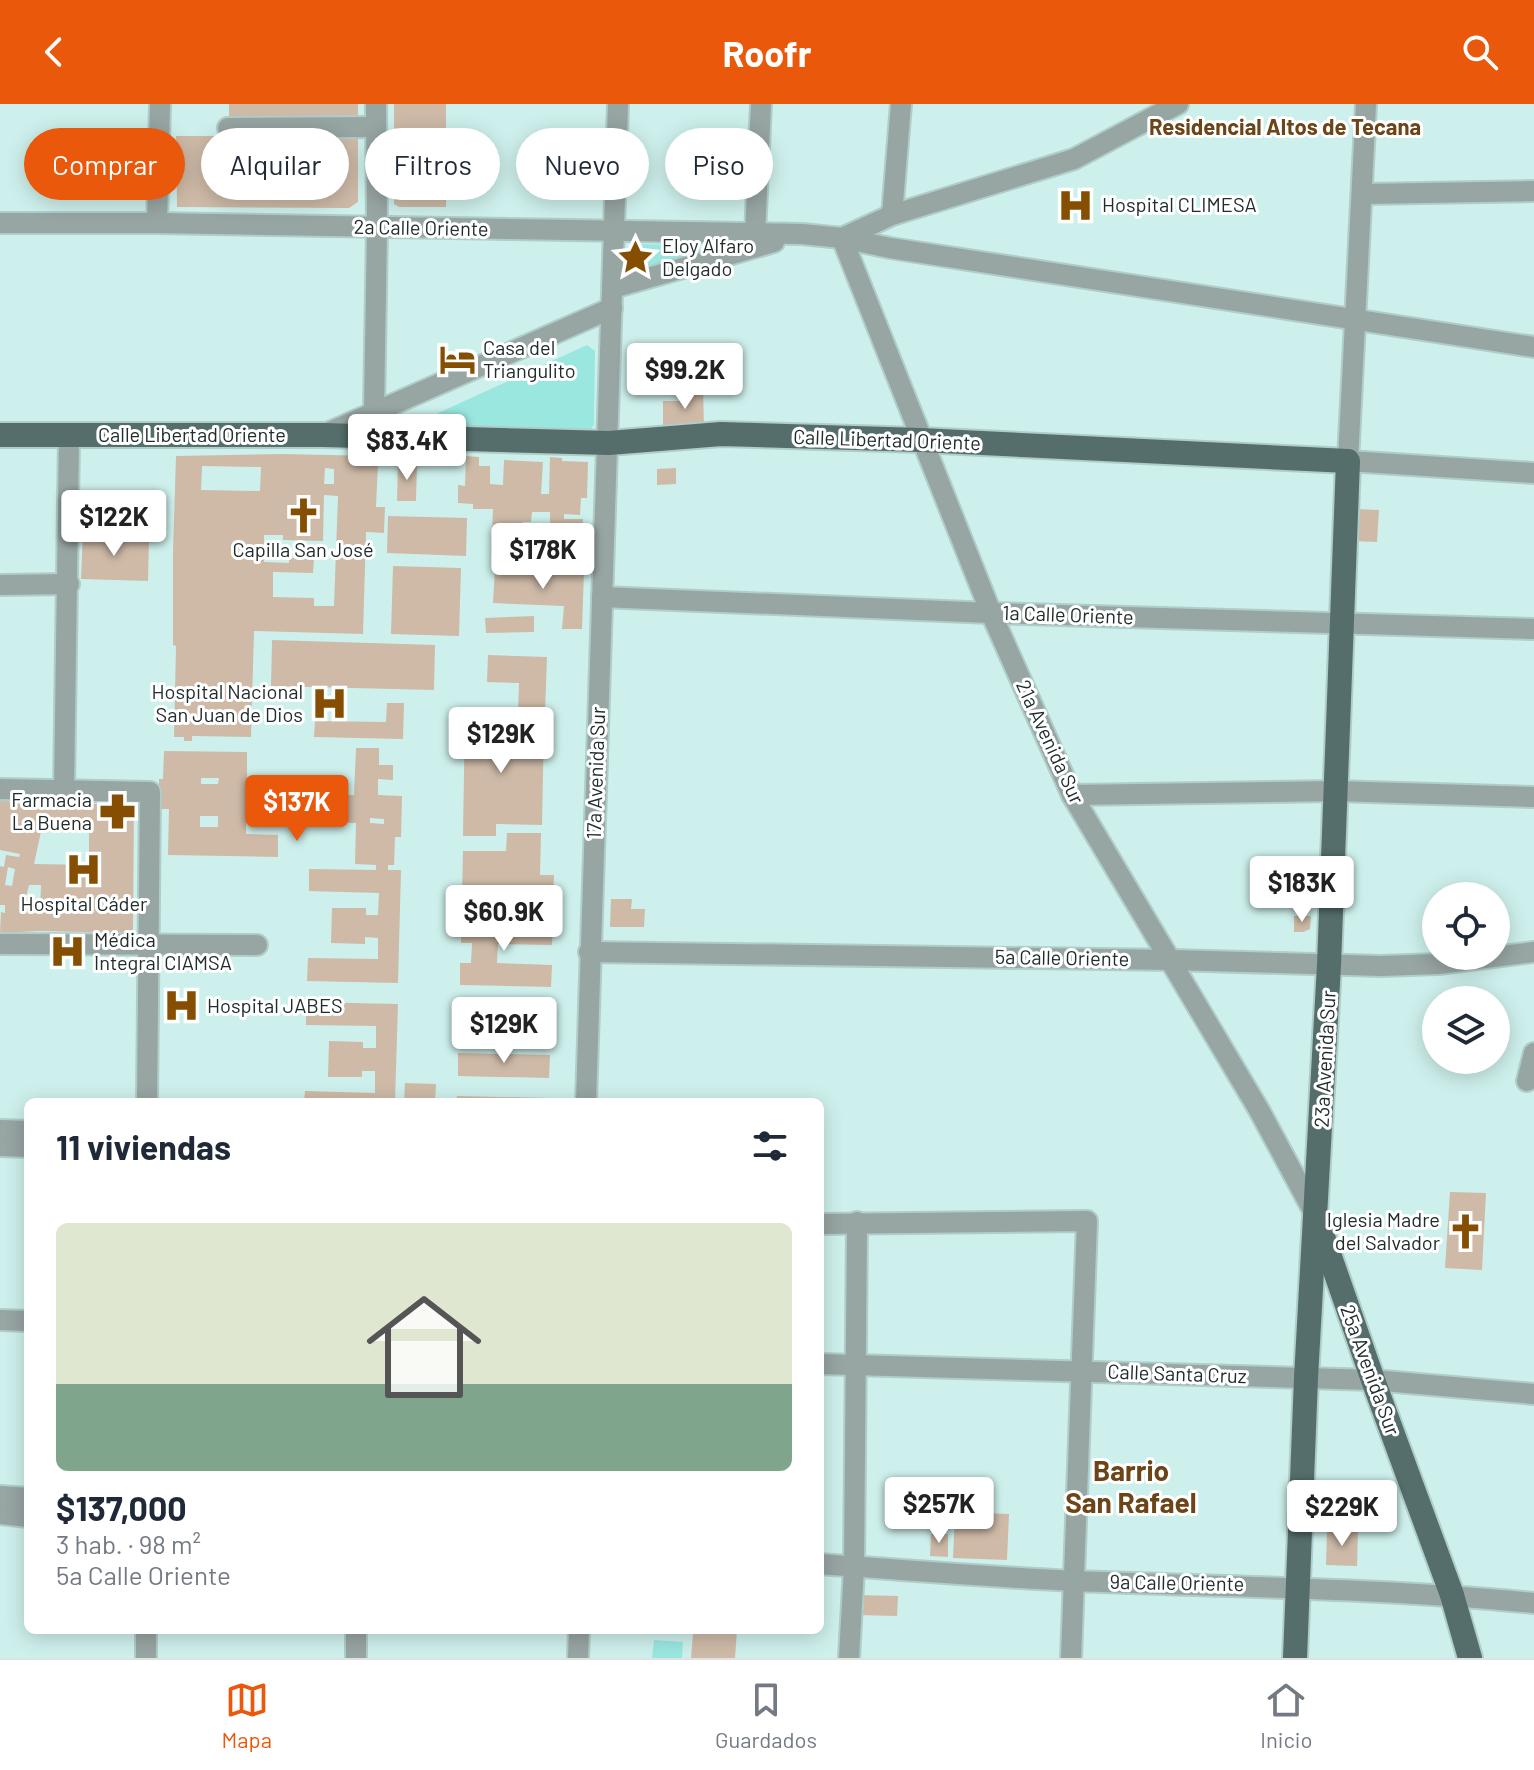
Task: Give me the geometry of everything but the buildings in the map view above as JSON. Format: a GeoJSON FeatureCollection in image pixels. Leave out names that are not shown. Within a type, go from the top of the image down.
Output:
{"type":"FeatureCollection","features":[{"type":"Feature","properties":{"kind":"main road","name":"Calle Libertad Oriente"},"geometry":{"type":"LineString","coordinates":[[0,435],[323,435],[609,443],[721,434],[921,440],[1348,461]]}},
{"type":"Feature","properties":{"kind":"main road","name":"23a Avenida Sur"},"geometry":{"type":"LineString","coordinates":[[1295,1658],[1306,1378],[1329,965],[1348,461]]}},
{"type":"Feature","properties":{"kind":"main road","name":"25a Avenida Sur"},"geometry":{"type":"LineString","coordinates":[[1317,1218],[1452,1595],[1470,1658]]}},
{"type":"Feature","properties":{"kind":"street"},"geometry":{"type":"LineString","coordinates":[[157,223],[160,104]]}},
{"type":"Feature","properties":{"kind":"street"},"geometry":{"type":"LineString","coordinates":[[374,411],[376,104]]}},
{"type":"Feature","properties":{"kind":"street","name":"17a Avenida Sur"},"geometry":{"type":"LineString","coordinates":[[586,1098],[618,104]]}},
{"type":"Feature","properties":{"kind":"street"},"geometry":{"type":"LineString","coordinates":[[755,235],[761,104]]}},
{"type":"Feature","properties":{"kind":"street"},"geometry":{"type":"LineString","coordinates":[[892,215],[901,104]]}},
{"type":"Feature","properties":{"kind":"street"},"geometry":{"type":"LineString","coordinates":[[842,238],[892,215],[1074,159],[1178,104]]}},
{"type":"Feature","properties":{"kind":"street"},"geometry":{"type":"LineString","coordinates":[[1348,461],[1364,194],[1366,104]]}},
{"type":"Feature","properties":{"kind":"street"},"geometry":{"type":"LineString","coordinates":[[228,128],[376,127]]}},
{"type":"Feature","properties":{"kind":"street"},"geometry":{"type":"LineString","coordinates":[[1364,194],[1534,191]]}},
{"type":"Feature","properties":{"kind":"street","name":"2a Calle Oriente"},"geometry":{"type":"LineString","coordinates":[[0,223],[802,234],[1534,347]]}},
{"type":"Feature","properties":{"kind":"street"},"geometry":{"type":"LineString","coordinates":[[323,435],[612,298],[802,234]]}},
{"type":"Feature","properties":{"kind":"street","name":"21a Avenida Sur"},"geometry":{"type":"LineString","coordinates":[[842,238],[991,613],[1072,795],[1259,1110],[1317,1218]]}},
{"type":"Feature","properties":{"kind":"street"},"geometry":{"type":"LineString","coordinates":[[64,791],[69,436]]}},
{"type":"Feature","properties":{"kind":"street","name":"Calle Libertad Oriente"},"geometry":{"type":"LineString","coordinates":[[1348,461],[1534,473]]}},
{"type":"Feature","properties":{"kind":"street"},"geometry":{"type":"LineString","coordinates":[[0,585],[69,584]]}},
{"type":"Feature","properties":{"kind":"street","name":"1a Calle Oriente"},"geometry":{"type":"LineString","coordinates":[[602,597],[991,613],[1534,629]]}},
{"type":"Feature","properties":{"kind":"street"},"geometry":{"type":"LineString","coordinates":[[0,789],[150,792],[147,1098]]}},
{"type":"Feature","properties":{"kind":"street"},"geometry":{"type":"LineString","coordinates":[[1072,795],[1335,791],[1534,797]]}},
{"type":"Feature","properties":{"kind":"street"},"geometry":{"type":"LineString","coordinates":[[0,944],[257,945]]}},
{"type":"Feature","properties":{"kind":"street","name":"5a Calle Oriente"},"geometry":{"type":"LineString","coordinates":[[589,952],[1329,965],[1438,964],[1534,952]]}},
{"type":"Feature","properties":{"kind":"street"},"geometry":{"type":"LineString","coordinates":[[1527,1081],[1534,1053]]}},
{"type":"Feature","properties":{"kind":"street"},"geometry":{"type":"LineString","coordinates":[[0,1130],[24,1131]]}},
{"type":"Feature","properties":{"kind":"street"},"geometry":{"type":"LineString","coordinates":[[0,1146],[24,1147]]}},
{"type":"Feature","properties":{"kind":"street"},"geometry":{"type":"LineString","coordinates":[[824,1224],[1087,1221],[1071,1658]]}},
{"type":"Feature","properties":{"kind":"street"},"geometry":{"type":"LineString","coordinates":[[849,1658],[854,1567],[857,1222]]}},
{"type":"Feature","properties":{"kind":"street"},"geometry":{"type":"LineString","coordinates":[[0,1320],[24,1321]]}},
{"type":"Feature","properties":{"kind":"street","name":"Calle Santa Cruz"},"geometry":{"type":"LineString","coordinates":[[824,1364],[1373,1380],[1534,1394]]}},
{"type":"Feature","properties":{"kind":"street"},"geometry":{"type":"LineString","coordinates":[[0,1496],[24,1498]]}},
{"type":"Feature","properties":{"kind":"street"},"geometry":{"type":"LineString","coordinates":[[0,1514],[24,1517]]}},
{"type":"Feature","properties":{"kind":"street","name":"9a Calle Oriente"},"geometry":{"type":"LineString","coordinates":[[824,1564],[1074,1581],[1298,1586],[1534,1603]]}},
{"type":"Feature","properties":{"kind":"street"},"geometry":{"type":"LineString","coordinates":[[146,1634],[146,1658]]}},
{"type":"Feature","properties":{"kind":"street"},"geometry":{"type":"LineString","coordinates":[[356,1634],[356,1658]]}},
{"type":"Feature","properties":{"kind":"street"},"geometry":{"type":"LineString","coordinates":[[578,1658],[579,1634]]}},
{"type":"Feature","properties":{"kind":"shaded area"},"geometry":{"type":"Polygon","coordinates":[[[633,244],[696,245],[701,251],[630,273],[627,268],[629,247],[633,244]]]}},
{"type":"Feature","properties":{"kind":"shaded area"},"geometry":{"type":"Polygon","coordinates":[[[587,345],[595,351],[594,425],[590,430],[441,430],[437,425],[438,413],[587,345]]]}},
{"type":"Feature","properties":{"kind":"shaded area"},"geometry":{"type":"Polygon","coordinates":[[[654,1640],[683,1642],[682,1658],[652,1658],[654,1640]]]}},
{"type":"Feature","properties":{"kind":"place","name":"Hospital CLIMESA"},"geometry":{"type":"Point","coordinates":[1076,205]}},
{"type":"Feature","properties":{"kind":"place","name":"Eloy Alfaro Delgado"},"geometry":{"type":"Point","coordinates":[636,258]}},
{"type":"Feature","properties":{"kind":"place","name":"Casa del Triangulito"},"geometry":{"type":"Point","coordinates":[457,359]}},
{"type":"Feature","properties":{"kind":"place","name":"Capilla San José"},"geometry":{"type":"Point","coordinates":[303,515]}},
{"type":"Feature","properties":{"kind":"place","name":"Hospital Nacional San Juan de Dios"},"geometry":{"type":"Point","coordinates":[329,704]}},
{"type":"Feature","properties":{"kind":"place","name":"Farmacia La Buena"},"geometry":{"type":"Point","coordinates":[118,812]}},
{"type":"Feature","properties":{"kind":"place","name":"Hospital Cáder"},"geometry":{"type":"Point","coordinates":[84,869]}},
{"type":"Feature","properties":{"kind":"place","name":"Médica Integral CIAMSA"},"geometry":{"type":"Point","coordinates":[68,952]}},
{"type":"Feature","properties":{"kind":"place","name":"Hospital JABES"},"geometry":{"type":"Point","coordinates":[181,1006]}},
{"type":"Feature","properties":{"kind":"place","name":"Iglesia Madre del Salvador"},"geometry":{"type":"Point","coordinates":[1466,1231]}},
{"type":"Feature","properties":{"kind":"district","name":"Residencial Altos de Tecana"},"geometry":{"type":"Point","coordinates":[1285,127]}},
{"type":"Feature","properties":{"kind":"district","name":"Barrio San Rafael"},"geometry":{"type":"Point","coordinates":[1131,1487]}}]}
